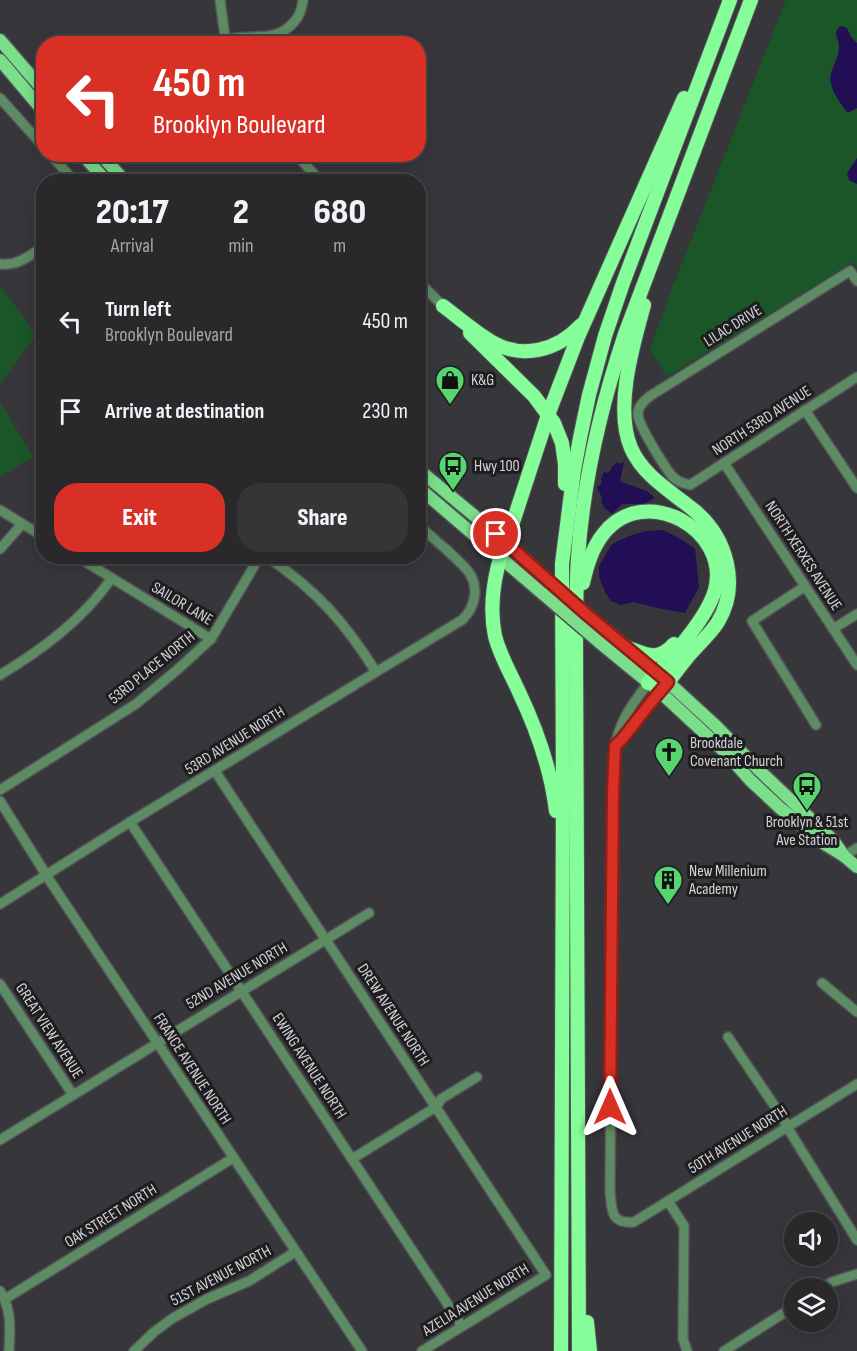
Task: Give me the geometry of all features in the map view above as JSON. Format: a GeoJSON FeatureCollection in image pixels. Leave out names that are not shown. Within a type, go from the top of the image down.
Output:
{"type":"FeatureCollection","features":[{"type":"Feature","properties":{"kind":"highway"},"geometry":{"type":"LineString","coordinates":[[562,872],[553,790],[543,748],[495,635],[492,599],[500,558],[548,415],[589,313],[729,0]]}},
{"type":"Feature","properties":{"kind":"highway"},"geometry":{"type":"LineString","coordinates":[[562,564],[580,438],[605,336],[622,283],[729,0]]}},
{"type":"Feature","properties":{"kind":"highway"},"geometry":{"type":"LineString","coordinates":[[579,1351],[576,645],[578,558],[587,484],[607,393],[625,334],[752,0]]}},
{"type":"Feature","properties":{"kind":"highway"},"geometry":{"type":"LineString","coordinates":[[658,683],[718,621],[725,604],[729,580],[725,556],[711,528],[696,512],[646,470],[631,448],[627,434],[625,406],[630,360],[668,221]]}},
{"type":"Feature","properties":{"kind":"highway"},"geometry":{"type":"LineString","coordinates":[[443,306],[493,343],[521,351],[541,350],[556,344],[576,330],[589,313]]}},
{"type":"Feature","properties":{"kind":"highway"},"geometry":{"type":"LineString","coordinates":[[470,333],[534,396],[548,415],[558,432],[565,464],[562,564],[561,1351]]}},
{"type":"Feature","properties":{"kind":"highway"},"geometry":{"type":"LineString","coordinates":[[576,645],[582,586],[591,555],[605,532],[632,514],[667,513],[686,522],[707,545],[715,562],[716,585],[709,604],[658,683]]}},
{"type":"Feature","properties":{"kind":"highway"},"geometry":{"type":"LineString","coordinates":[[626,647],[649,655],[663,655],[709,604]]}},
{"type":"Feature","properties":{"kind":"highway"},"geometry":{"type":"LineString","coordinates":[[579,1227],[590,1351]]}},
{"type":"Feature","properties":{"kind":"highway"},"geometry":{"type":"LineString","coordinates":[[554,1351],[561,1311]]}},
{"type":"Feature","properties":{"kind":"main road"},"geometry":{"type":"LineString","coordinates":[[0,40],[36,83]]}},
{"type":"Feature","properties":{"kind":"main road"},"geometry":{"type":"LineString","coordinates":[[0,60],[36,103]]}},
{"type":"Feature","properties":{"kind":"main road"},"geometry":{"type":"LineString","coordinates":[[23,88],[36,99]]}},
{"type":"Feature","properties":{"kind":"main road"},"geometry":{"type":"LineString","coordinates":[[89,162],[100,174]]}},
{"type":"Feature","properties":{"kind":"main road"},"geometry":{"type":"LineString","coordinates":[[107,162],[119,174]]}},
{"type":"Feature","properties":{"kind":"main road"},"geometry":{"type":"LineString","coordinates":[[426,476],[626,647],[750,780],[780,808],[857,867]]}},
{"type":"Feature","properties":{"kind":"main road"},"geometry":{"type":"LineString","coordinates":[[426,494],[600,642],[658,683]]}},
{"type":"Feature","properties":{"kind":"street"},"geometry":{"type":"LineString","coordinates":[[220,0],[225,36]]}},
{"type":"Feature","properties":{"kind":"street"},"geometry":{"type":"LineString","coordinates":[[261,36],[287,31],[297,19],[303,0]]}},
{"type":"Feature","properties":{"kind":"street"},"geometry":{"type":"LineString","coordinates":[[0,98],[36,138]]}},
{"type":"Feature","properties":{"kind":"street"},"geometry":{"type":"LineString","coordinates":[[57,162],[68,174]]}},
{"type":"Feature","properties":{"kind":"street"},"geometry":{"type":"LineString","coordinates":[[303,162],[314,174]]}},
{"type":"Feature","properties":{"kind":"street"},"geometry":{"type":"LineString","coordinates":[[0,264],[18,263],[36,251]]}},
{"type":"Feature","properties":{"kind":"street","name":"LILAC DRIVE"},"geometry":{"type":"LineString","coordinates":[[681,483],[673,476],[641,428],[637,413],[642,402],[850,271],[857,281]]}},
{"type":"Feature","properties":{"kind":"street"},"geometry":{"type":"LineString","coordinates":[[426,289],[470,333]]}},
{"type":"Feature","properties":{"kind":"street","name":"NORTH 53RD AVENUE"},"geometry":{"type":"LineString","coordinates":[[681,483],[690,484],[857,377]]}},
{"type":"Feature","properties":{"kind":"street"},"geometry":{"type":"LineString","coordinates":[[805,410],[857,488]]}},
{"type":"Feature","properties":{"kind":"street","name":"NORTH XERXES AVENUE"},"geometry":{"type":"LineString","coordinates":[[724,463],[857,665]]}},
{"type":"Feature","properties":{"kind":"street"},"geometry":{"type":"LineString","coordinates":[[0,510],[36,532]]}},
{"type":"Feature","properties":{"kind":"street"},"geometry":{"type":"LineString","coordinates":[[0,549],[22,524]]}},
{"type":"Feature","properties":{"kind":"street","name":"53RD AVENUE NORTH"},"geometry":{"type":"LineString","coordinates":[[0,904],[130,822],[458,624],[470,613],[475,596],[474,583],[469,571],[426,532]]}},
{"type":"Feature","properties":{"kind":"street","name":"SAILOR LANE"},"geometry":{"type":"LineString","coordinates":[[89,564],[211,639]]}},
{"type":"Feature","properties":{"kind":"street","name":"53RD PLACE NORTH"},"geometry":{"type":"LineString","coordinates":[[0,790],[136,704],[157,687],[211,639],[255,564]]}},
{"type":"Feature","properties":{"kind":"street"},"geometry":{"type":"LineString","coordinates":[[277,564],[310,589],[332,610],[376,672]]}},
{"type":"Feature","properties":{"kind":"street"},"geometry":{"type":"LineString","coordinates":[[0,675],[48,644],[67,628],[112,579]]}},
{"type":"Feature","properties":{"kind":"street"},"geometry":{"type":"LineString","coordinates":[[804,586],[752,621],[816,725]]}},
{"type":"Feature","properties":{"kind":"street"},"geometry":{"type":"LineString","coordinates":[[833,629],[857,614]]}},
{"type":"Feature","properties":{"kind":"street"},"geometry":{"type":"LineString","coordinates":[[615,746],[623,738],[658,683]]}},
{"type":"Feature","properties":{"kind":"street"},"geometry":{"type":"LineString","coordinates":[[615,746],[618,731],[628,710],[658,683]]}},
{"type":"Feature","properties":{"kind":"street","name":"50TH AVENUE NORTH"},"geometry":{"type":"LineString","coordinates":[[615,746],[610,1192],[612,1214],[625,1223],[634,1221],[857,1084]]}},
{"type":"Feature","properties":{"kind":"street","name":"DREW AVENUE NORTH"},"geometry":{"type":"LineString","coordinates":[[215,771],[546,1275]]}},
{"type":"Feature","properties":{"kind":"street","name":"FRANCE AVENUE NORTH"},"geometry":{"type":"LineString","coordinates":[[0,801],[362,1351]]}},
{"type":"Feature","properties":{"kind":"street","name":"EWING AVENUE NORTH"},"geometry":{"type":"LineString","coordinates":[[130,822],[462,1326]]}},
{"type":"Feature","properties":{"kind":"street"},"geometry":{"type":"LineString","coordinates":[[844,856],[857,848]]}},
{"type":"Feature","properties":{"kind":"street","name":"52ND AVENUE NORTH"},"geometry":{"type":"LineString","coordinates":[[0,1140],[369,913]]}},
{"type":"Feature","properties":{"kind":"street"},"geometry":{"type":"LineString","coordinates":[[822,983],[857,1012]]}},
{"type":"Feature","properties":{"kind":"street","name":"GREAT VIEW AVENUE"},"geometry":{"type":"LineString","coordinates":[[0,984],[73,1095]]}},
{"type":"Feature","properties":{"kind":"street"},"geometry":{"type":"LineString","coordinates":[[728,1037],[782,1117],[857,1240]]}},
{"type":"Feature","properties":{"kind":"street"},"geometry":{"type":"LineString","coordinates":[[352,1159],[436,1107],[441,1099],[477,1077]]}},
{"type":"Feature","properties":{"kind":"street","name":"OAK STREET NORTH"},"geometry":{"type":"LineString","coordinates":[[3,1295],[233,1158]]}},
{"type":"Feature","properties":{"kind":"street"},"geometry":{"type":"LineString","coordinates":[[668,1201],[684,1226],[683,1339],[687,1351]]}},
{"type":"Feature","properties":{"kind":"street","name":"51ST AVENUE NORTH"},"geometry":{"type":"LineString","coordinates":[[134,1351],[173,1318],[207,1299],[249,1281],[295,1252]]}},
{"type":"Feature","properties":{"kind":"street","name":"AZELIA AVENUE NORTH"},"geometry":{"type":"LineString","coordinates":[[422,1351],[546,1275]]}},
{"type":"Feature","properties":{"kind":"street"},"geometry":{"type":"LineString","coordinates":[[838,1280],[857,1275]]}},
{"type":"Feature","properties":{"kind":"street"},"geometry":{"type":"LineString","coordinates":[[3,1295],[10,1312],[9,1351]]}},
{"type":"Feature","properties":{"kind":"street"},"geometry":{"type":"LineString","coordinates":[[724,1351],[784,1313]]}},
{"type":"Feature","properties":{"kind":"green space"},"geometry":{"type":"Polygon","coordinates":[[[786,0],[857,0],[857,267],[853,262],[667,377],[650,350],[669,296],[786,0]]]}},
{"type":"Feature","properties":{"kind":"green space"},"geometry":{"type":"Polygon","coordinates":[[[0,285],[36,335],[0,384],[0,285]]]}},
{"type":"Feature","properties":{"kind":"green space"},"geometry":{"type":"Polygon","coordinates":[[[0,402],[33,457],[0,477],[0,402]]]}},
{"type":"Feature","properties":{"kind":"shaded area"},"geometry":{"type":"Polygon","coordinates":[[[841,26],[847,28],[857,43],[857,108],[850,112],[845,110],[837,97],[830,79],[839,52],[836,31],[841,26]]]}},
{"type":"Feature","properties":{"kind":"shaded area"},"geometry":{"type":"Polygon","coordinates":[[[857,158],[857,184],[849,180],[847,173],[857,158]]]}},
{"type":"Feature","properties":{"kind":"shaded area"},"geometry":{"type":"Polygon","coordinates":[[[618,462],[620,464],[624,462],[620,481],[647,491],[655,498],[644,504],[622,504],[612,514],[604,508],[597,487],[602,483],[604,472],[607,473],[618,462]]]}},
{"type":"Feature","properties":{"kind":"shaded area"},"geometry":{"type":"Polygon","coordinates":[[[663,530],[695,549],[699,587],[685,613],[634,602],[620,605],[611,601],[599,577],[599,566],[612,544],[646,531],[663,530]]]}},
{"type":"Feature","properties":{"kind":"place","name":"K&G"},"geometry":{"type":"Point","coordinates":[450,406]}},
{"type":"Feature","properties":{"kind":"place","name":"Hwy 100"},"geometry":{"type":"Point","coordinates":[453,492]}},
{"type":"Feature","properties":{"kind":"place","name":"Brookdale Covenant Church"},"geometry":{"type":"Point","coordinates":[669,778]}},
{"type":"Feature","properties":{"kind":"place","name":"Brooklyn & 51st Ave Station"},"geometry":{"type":"Point","coordinates":[807,812]}},
{"type":"Feature","properties":{"kind":"place","name":"New Millenium Academy"},"geometry":{"type":"Point","coordinates":[668,906]}},
{"type":"Feature","properties":{"kind":"route"},"geometry":{"type":"LineString","coordinates":[[496,534],[668,682],[615,746],[610,1107]]}}]}
